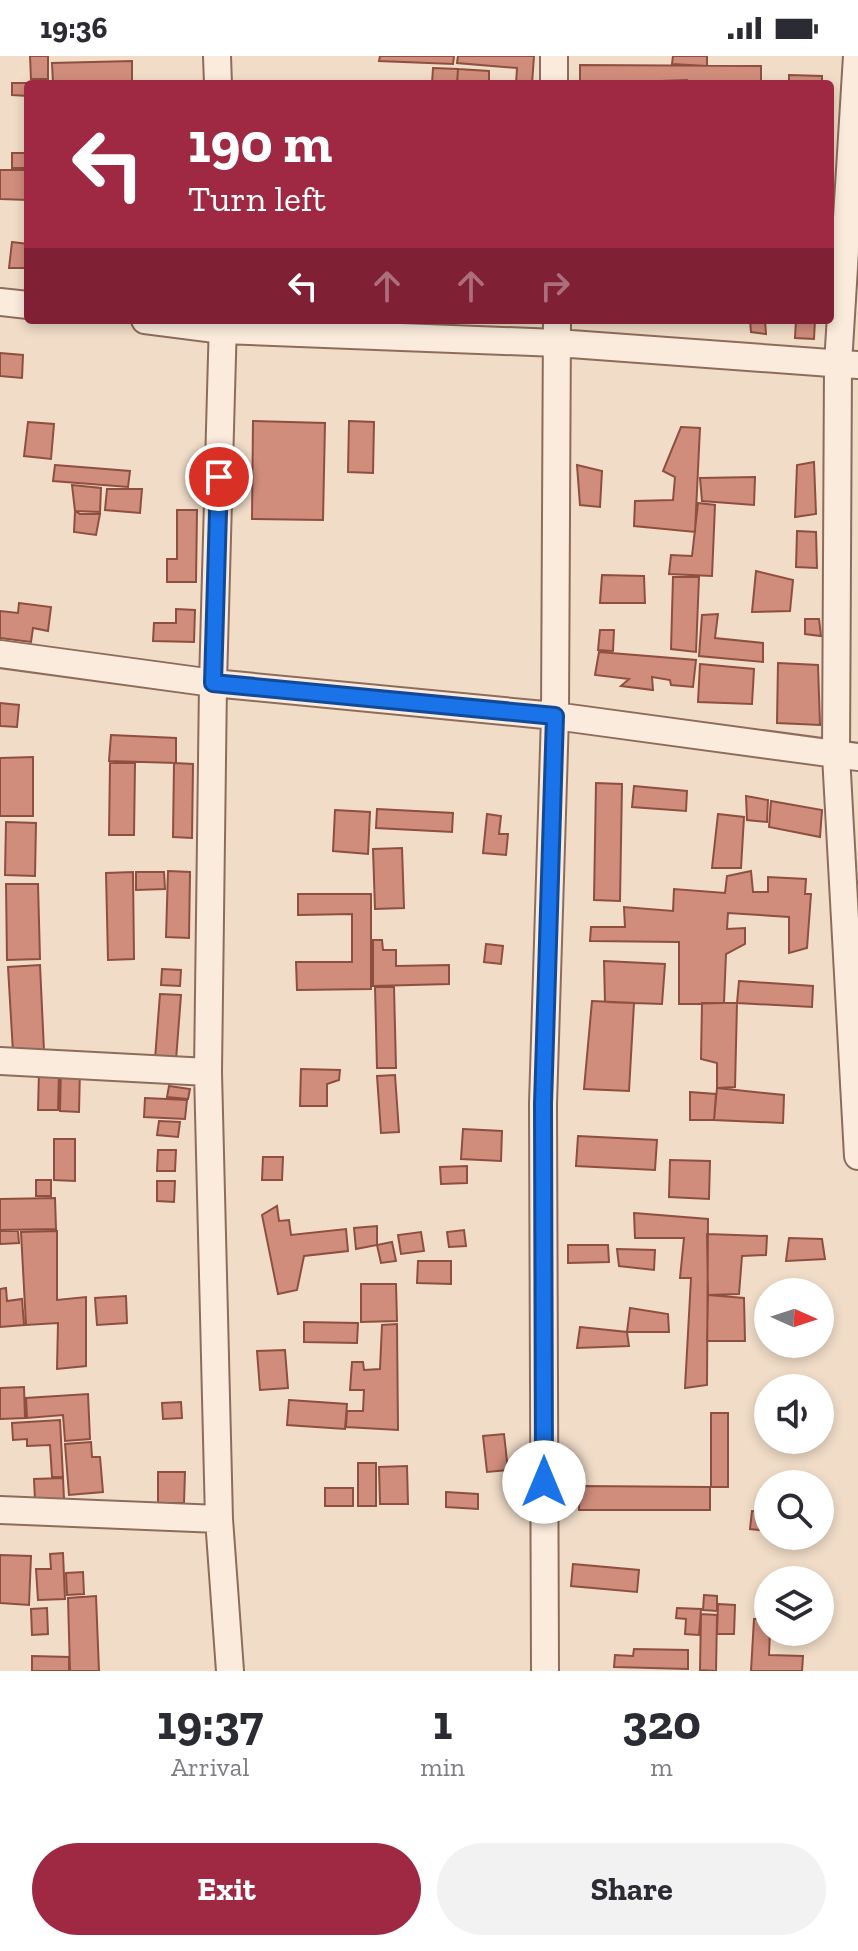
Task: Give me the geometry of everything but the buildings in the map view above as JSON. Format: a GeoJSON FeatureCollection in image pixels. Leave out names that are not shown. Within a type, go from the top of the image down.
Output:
{"type":"FeatureCollection","features":[{"type":"Feature","properties":{"kind":"street"},"geometry":{"type":"LineString","coordinates":[[217,56],[218,80]]}},
{"type":"Feature","properties":{"kind":"street"},"geometry":{"type":"LineString","coordinates":[[554,56],[554,80]]}},
{"type":"Feature","properties":{"kind":"street"},"geometry":{"type":"LineString","coordinates":[[857,56],[848,364],[847,756],[858,1156]]}},
{"type":"Feature","properties":{"kind":"street"},"geometry":{"type":"LineString","coordinates":[[0,302],[24,305]]}},
{"type":"Feature","properties":{"kind":"street"},"geometry":{"type":"LineString","coordinates":[[230,1671],[219,1519],[208,1072],[213,683],[223,325],[557,331],[848,364]]}},
{"type":"Feature","properties":{"kind":"street"},"geometry":{"type":"LineString","coordinates":[[545,1671],[543,1104],[555,716],[557,331]]}},
{"type":"Feature","properties":{"kind":"street"},"geometry":{"type":"LineString","coordinates":[[0,654],[213,683],[555,716],[847,756]]}},
{"type":"Feature","properties":{"kind":"street"},"geometry":{"type":"LineString","coordinates":[[0,1061],[208,1072]]}},
{"type":"Feature","properties":{"kind":"street"},"geometry":{"type":"LineString","coordinates":[[0,1510],[219,1519]]}},
{"type":"Feature","properties":{"kind":"route"},"geometry":{"type":"LineString","coordinates":[[219,477],[213,683],[555,716],[543,1104],[544,1482]]}}]}
